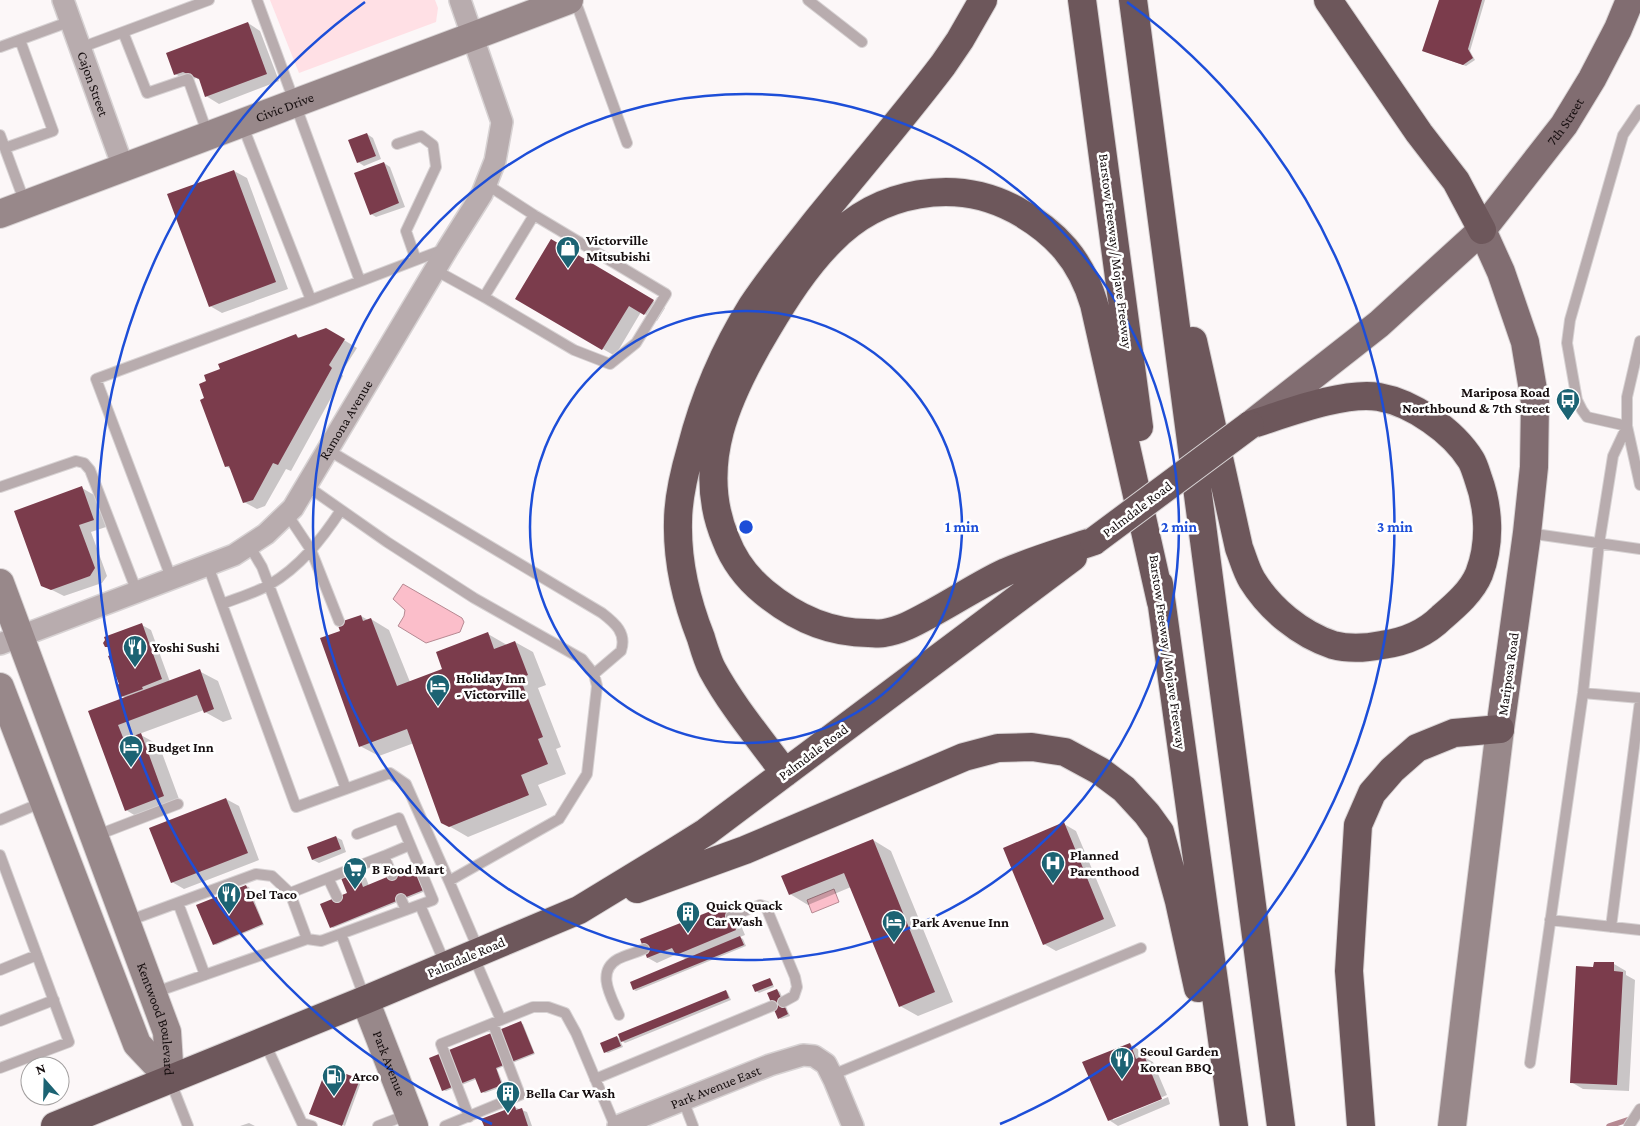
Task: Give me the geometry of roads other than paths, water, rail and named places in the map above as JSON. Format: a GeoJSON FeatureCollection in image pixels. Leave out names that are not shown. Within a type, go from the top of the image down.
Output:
{"type":"FeatureCollection","features":[{"type":"Feature","properties":{"kind":"highway"},"geometry":{"type":"LineString","coordinates":[[785,773],[728,695],[712,667],[691,613],[680,562],[678,520],[685,469],[703,405],[730,345],[752,306],[782,264],[943,64],[960,40],[983,0]]}},
{"type":"Feature","properties":{"kind":"highway","name":"Barstow Freeway / Mojave Freeway"},"geometry":{"type":"LineString","coordinates":[[1082,0],[1161,602],[1234,1126]]}},
{"type":"Feature","properties":{"kind":"highway"},"geometry":{"type":"LineString","coordinates":[[1133,0],[1280,1126]]}},
{"type":"Feature","properties":{"kind":"highway"},"geometry":{"type":"LineString","coordinates":[[1328,0],[1419,134],[1456,181],[1482,230]]}},
{"type":"Feature","properties":{"kind":"highway"},"geometry":{"type":"LineString","coordinates":[[1154,158],[1238,548],[1252,579],[1277,612],[1302,631],[1334,645],[1366,648],[1398,643],[1431,628],[1461,600],[1478,575],[1485,552],[1488,519],[1483,492],[1472,461],[1457,443],[1434,422],[1408,406],[1379,397],[1353,396],[1302,408],[1250,425]]}},
{"type":"Feature","properties":{"kind":"highway"},"geometry":{"type":"LineString","coordinates":[[1094,542],[1006,572],[910,625],[883,633],[856,633],[816,624],[778,604],[747,576],[729,547],[716,514],[713,463],[722,421],[741,377],[782,304],[812,263],[848,225],[878,207],[902,198],[937,192],[956,192],[975,195],[1009,206],[1041,225],[1067,250],[1084,276],[1094,304],[1161,602]]}},
{"type":"Feature","properties":{"kind":"highway","name":"Palmdale Road"},"geometry":{"type":"LineString","coordinates":[[55,1126],[365,1000],[579,910],[706,832],[1250,425]]}},
{"type":"Feature","properties":{"kind":"highway"},"geometry":{"type":"LineString","coordinates":[[1361,1126],[1349,971],[1358,825],[1372,793],[1392,770],[1417,748],[1454,733],[1500,729]]}},
{"type":"Feature","properties":{"kind":"highway"},"geometry":{"type":"LineString","coordinates":[[579,910],[745,850],[964,757],[998,748],[1032,747],[1065,752],[1100,771],[1124,789],[1147,814],[1160,832],[1179,901],[1228,1126]]}},
{"type":"Feature","properties":{"kind":"main road","name":"7th Street"},"geometry":{"type":"LineString","coordinates":[[1482,230],[1564,125],[1592,80],[1618,29],[1630,0]]}},
{"type":"Feature","properties":{"kind":"main road","name":"Palmdale Road"},"geometry":{"type":"LineString","coordinates":[[1250,425],[1379,324],[1482,230]]}},
{"type":"Feature","properties":{"kind":"main road","name":"Mariposa Road"},"geometry":{"type":"LineString","coordinates":[[1482,230],[1500,272],[1525,342],[1535,402],[1534,467],[1528,533],[1500,729]]}},
{"type":"Feature","properties":{"kind":"street","name":"Cajon Street"},"geometry":{"type":"LineString","coordinates":[[63,0],[123,168]]}},
{"type":"Feature","properties":{"kind":"street"},"geometry":{"type":"LineString","coordinates":[[460,0],[473,36]]}},
{"type":"Feature","properties":{"kind":"street","name":"Civic Drive"},"geometry":{"type":"LineString","coordinates":[[0,214],[569,0]]}},
{"type":"Feature","properties":{"kind":"street","name":"Ramona Avenue"},"geometry":{"type":"LineString","coordinates":[[10,640],[234,555],[266,534],[294,508],[482,194],[495,161],[502,122],[473,36]]}},
{"type":"Feature","properties":{"kind":"street","name":"Kentwood Boulevard"},"geometry":{"type":"LineString","coordinates":[[0,583],[10,640],[94,836],[167,1032],[170,1079]]}},
{"type":"Feature","properties":{"kind":"street","name":"Kentwood Boulevard"},"geometry":{"type":"LineString","coordinates":[[0,687],[137,1044],[170,1079]]}},
{"type":"Feature","properties":{"kind":"street","name":"Mariposa Road"},"geometry":{"type":"LineString","coordinates":[[1452,1126],[1500,729]]}},
{"type":"Feature","properties":{"kind":"street","name":"Park Avenue"},"geometry":{"type":"LineString","coordinates":[[365,1000],[411,1120]]}},
{"type":"Feature","properties":{"kind":"street","name":"Park Avenue East"},"geometry":{"type":"LineString","coordinates":[[616,1126],[803,1054],[814,1056],[826,1064],[832,1075]]}},
{"type":"Feature","properties":{"kind":"street"},"geometry":{"type":"LineString","coordinates":[[832,1075],[853,1126]]}},
{"type":"Feature","properties":{"kind":"lane"},"geometry":{"type":"LineString","coordinates":[[80,48],[209,0]]}},
{"type":"Feature","properties":{"kind":"lane"},"geometry":{"type":"LineString","coordinates":[[258,0],[360,281]]}},
{"type":"Feature","properties":{"kind":"lane"},"geometry":{"type":"LineString","coordinates":[[575,0],[627,143]]}},
{"type":"Feature","properties":{"kind":"lane"},"geometry":{"type":"LineString","coordinates":[[808,0],[862,42]]}},
{"type":"Feature","properties":{"kind":"lane"},"geometry":{"type":"LineString","coordinates":[[0,47],[70,21]]}},
{"type":"Feature","properties":{"kind":"lane"},"geometry":{"type":"LineString","coordinates":[[123,32],[147,93],[188,79],[208,136]]}},
{"type":"Feature","properties":{"kind":"lane"},"geometry":{"type":"LineString","coordinates":[[5,148],[53,131],[20,40]]}},
{"type":"Feature","properties":{"kind":"lane"},"geometry":{"type":"LineString","coordinates":[[1627,426],[1587,418],[1583,413],[1577,400],[1567,343],[1570,320],[1623,135],[1640,110]]}},
{"type":"Feature","properties":{"kind":"lane"},"geometry":{"type":"LineString","coordinates":[[241,123],[311,300]]}},
{"type":"Feature","properties":{"kind":"lane"},"geometry":{"type":"LineString","coordinates":[[0,135],[26,204]]}},
{"type":"Feature","properties":{"kind":"lane"},"geometry":{"type":"LineString","coordinates":[[397,144],[421,136],[433,145],[436,167],[406,231],[416,260]]}},
{"type":"Feature","properties":{"kind":"lane"},"geometry":{"type":"LineString","coordinates":[[435,270],[574,350],[610,364],[636,343],[666,294],[486,184]]}},
{"type":"Feature","properties":{"kind":"lane"},"geometry":{"type":"LineString","coordinates":[[484,297],[534,215]]}},
{"type":"Feature","properties":{"kind":"lane"},"geometry":{"type":"LineString","coordinates":[[172,580],[96,378],[448,248]]}},
{"type":"Feature","properties":{"kind":"lane"},"geometry":{"type":"LineString","coordinates":[[1640,341],[1627,397],[1627,426],[1640,485]]}},
{"type":"Feature","properties":{"kind":"lane"},"geometry":{"type":"LineString","coordinates":[[1530,1063],[1583,693],[1598,544],[1612,456],[1627,426]]}},
{"type":"Feature","properties":{"kind":"lane"},"geometry":{"type":"LineString","coordinates":[[328,450],[593,608],[613,622],[622,634],[621,651],[594,674]]}},
{"type":"Feature","properties":{"kind":"lane"},"geometry":{"type":"LineString","coordinates":[[0,487],[76,461],[84,463],[90,470],[137,592]]}},
{"type":"Feature","properties":{"kind":"lane"},"geometry":{"type":"LineString","coordinates":[[307,486],[387,542],[474,598],[582,659],[594,674],[596,686],[586,774],[559,819],[449,881]]}},
{"type":"Feature","properties":{"kind":"lane"},"geometry":{"type":"LineString","coordinates":[[222,604],[269,585],[299,563],[324,536],[341,510]]}},
{"type":"Feature","properties":{"kind":"lane"},"geometry":{"type":"LineString","coordinates":[[287,514],[311,550],[339,621]]}},
{"type":"Feature","properties":{"kind":"lane"},"geometry":{"type":"LineString","coordinates":[[1528,533],[1640,549]]}},
{"type":"Feature","properties":{"kind":"lane"},"geometry":{"type":"LineString","coordinates":[[249,545],[269,585],[346,789]]}},
{"type":"Feature","properties":{"kind":"lane"},"geometry":{"type":"LineString","coordinates":[[208,566],[296,807],[390,773],[406,784],[449,881],[476,953],[520,1095],[445,1126]]}},
{"type":"Feature","properties":{"kind":"lane"},"geometry":{"type":"LineString","coordinates":[[1583,693],[1640,700],[1611,927]]}},
{"type":"Feature","properties":{"kind":"lane"},"geometry":{"type":"LineString","coordinates":[[0,820],[43,802]]}},
{"type":"Feature","properties":{"kind":"lane"},"geometry":{"type":"LineString","coordinates":[[94,836],[178,804]]}},
{"type":"Feature","properties":{"kind":"lane"},"geometry":{"type":"LineString","coordinates":[[152,993],[307,940],[321,941],[433,900],[399,818],[357,834]]}},
{"type":"Feature","properties":{"kind":"lane"},"geometry":{"type":"LineString","coordinates":[[290,893],[410,845]]}},
{"type":"Feature","properties":{"kind":"lane"},"geometry":{"type":"LineString","coordinates":[[0,855],[69,1042],[0,1068]]}},
{"type":"Feature","properties":{"kind":"lane"},"geometry":{"type":"LineString","coordinates":[[384,856],[392,875]]}},
{"type":"Feature","properties":{"kind":"lane"},"geometry":{"type":"LineString","coordinates":[[126,922],[256,874],[272,876],[290,893],[307,940]]}},
{"type":"Feature","properties":{"kind":"lane"},"geometry":{"type":"LineString","coordinates":[[328,878],[337,897]]}},
{"type":"Feature","properties":{"kind":"lane"},"geometry":{"type":"LineString","coordinates":[[401,899],[406,910]]}},
{"type":"Feature","properties":{"kind":"lane"},"geometry":{"type":"LineString","coordinates":[[178,903],[205,975]]}},
{"type":"Feature","properties":{"kind":"lane"},"geometry":{"type":"LineString","coordinates":[[420,905],[446,966]]}},
{"type":"Feature","properties":{"kind":"lane"},"geometry":{"type":"LineString","coordinates":[[731,916],[760,905],[766,907],[795,977],[797,987],[794,996],[783,1002]]}},
{"type":"Feature","properties":{"kind":"lane"},"geometry":{"type":"LineString","coordinates":[[348,920],[352,930]]}},
{"type":"Feature","properties":{"kind":"lane"},"geometry":{"type":"LineString","coordinates":[[1550,920],[1640,930]]}},
{"type":"Feature","properties":{"kind":"lane"},"geometry":{"type":"LineString","coordinates":[[341,934],[365,1000]]}},
{"type":"Feature","properties":{"kind":"lane"},"geometry":{"type":"LineString","coordinates":[[832,1075],[1141,948]]}},
{"type":"Feature","properties":{"kind":"lane"},"geometry":{"type":"LineString","coordinates":[[619,1015],[606,983],[606,974],[610,965],[644,949]]}},
{"type":"Feature","properties":{"kind":"lane"},"geometry":{"type":"LineString","coordinates":[[0,970],[37,956]]}},
{"type":"Feature","properties":{"kind":"lane"},"geometry":{"type":"LineString","coordinates":[[0,1020],[54,1000]]}},
{"type":"Feature","properties":{"kind":"lane"},"geometry":{"type":"LineString","coordinates":[[595,1079],[772,1006]]}},
{"type":"Feature","properties":{"kind":"lane"},"geometry":{"type":"LineString","coordinates":[[469,1117],[442,1044],[533,1007],[548,1007],[565,1013],[616,1126]]}},
{"type":"Feature","properties":{"kind":"lane"},"geometry":{"type":"LineString","coordinates":[[264,1040],[302,1123],[312,1126]]}},
{"type":"Feature","properties":{"kind":"lane"},"geometry":{"type":"LineString","coordinates":[[170,1079],[188,1126]]}},
{"type":"Feature","properties":{"kind":"lane"},"geometry":{"type":"LineString","coordinates":[[683,1100],[693,1126]]}},
{"type":"Feature","properties":{"kind":"lane"},"geometry":{"type":"LineString","coordinates":[[1629,1126],[1640,1109]]}},
{"type":"Feature","properties":{"kind":"lane"},"geometry":{"type":"LineString","coordinates":[[378,1126],[411,1120]]}},
{"type":"Feature","properties":{"kind":"waterway"},"geometry":{"type":"LineString","coordinates":[[1609,1126],[1633,1118]]}},
{"type":"Feature","properties":{"kind":"place","name":"Victorville Mitsubishi"},"geometry":{"type":"Point","coordinates":[568,269]}},
{"type":"Feature","properties":{"kind":"place","name":"Mariposa Road Northbound & 7th Street"},"geometry":{"type":"Point","coordinates":[1568,421]}},
{"type":"Feature","properties":{"kind":"place","name":"Yoshi Sushi"},"geometry":{"type":"Point","coordinates":[135,668]}},
{"type":"Feature","properties":{"kind":"place","name":"Holiday Inn - Victorville"},"geometry":{"type":"Point","coordinates":[438,707]}},
{"type":"Feature","properties":{"kind":"place","name":"Budget Inn"},"geometry":{"type":"Point","coordinates":[131,768]}},
{"type":"Feature","properties":{"kind":"place","name":"Planned Parenthood"},"geometry":{"type":"Point","coordinates":[1053,884]}},
{"type":"Feature","properties":{"kind":"place","name":"B Food Mart"},"geometry":{"type":"Point","coordinates":[355,890]}},
{"type":"Feature","properties":{"kind":"place","name":"Del Taco"},"geometry":{"type":"Point","coordinates":[229,915]}},
{"type":"Feature","properties":{"kind":"place","name":"Quick Quack Car Wash"},"geometry":{"type":"Point","coordinates":[688,934]}},
{"type":"Feature","properties":{"kind":"place","name":"Park Avenue Inn"},"geometry":{"type":"Point","coordinates":[894,943]}},
{"type":"Feature","properties":{"kind":"place","name":"Seoul Garden Korean BBQ"},"geometry":{"type":"Point","coordinates":[1122,1080]}},
{"type":"Feature","properties":{"kind":"place","name":"Arco"},"geometry":{"type":"Point","coordinates":[334,1097]}},
{"type":"Feature","properties":{"kind":"place","name":"Bella Car Wash"},"geometry":{"type":"Point","coordinates":[508,1114]}}]}
